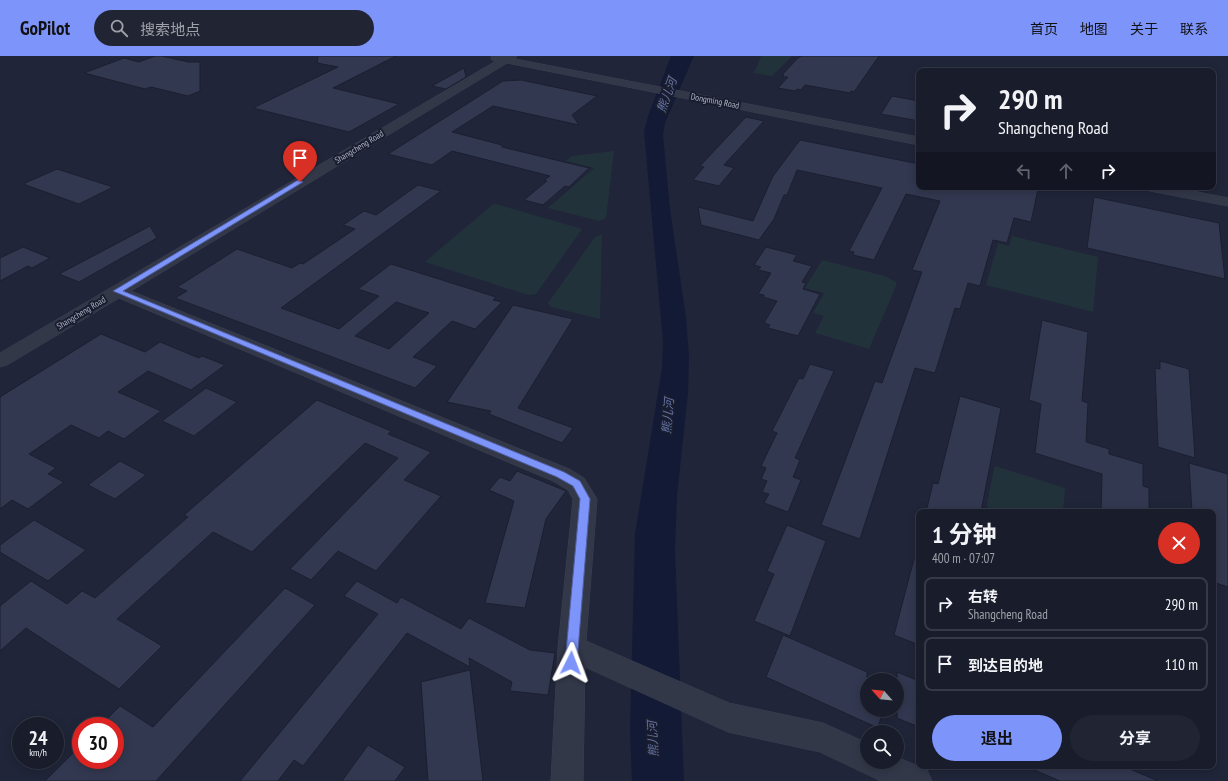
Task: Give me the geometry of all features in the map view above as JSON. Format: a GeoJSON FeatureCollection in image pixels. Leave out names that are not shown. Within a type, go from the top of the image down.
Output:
{"type":"FeatureCollection","features":[{"type":"Feature","properties":{"kind":"street","name":"Dongming Road"},"geometry":{"type":"LineString","coordinates":[[487,56],[509,58],[655,89],[916,140]]}},
{"type":"Feature","properties":{"kind":"street","name":"Shangcheng Road"},"geometry":{"type":"LineString","coordinates":[[0,361],[509,58]]}},
{"type":"Feature","properties":{"kind":"street"},"geometry":{"type":"LineString","coordinates":[[1166,190],[1228,202]]}},
{"type":"Feature","properties":{"kind":"street"},"geometry":{"type":"LineString","coordinates":[[117,291],[561,475],[576,484],[585,499],[572,648],[567,781]]}},
{"type":"Feature","properties":{"kind":"street"},"geometry":{"type":"LineString","coordinates":[[572,648],[728,717],[823,738],[860,756]]}},
{"type":"Feature","properties":{"kind":"street"},"geometry":{"type":"LineString","coordinates":[[889,769],[916,781]]}},
{"type":"Feature","properties":{"kind":"shaded area"},"geometry":{"type":"Polygon","coordinates":[[[761,56],[792,56],[772,76],[753,73],[761,56]]]}},
{"type":"Feature","properties":{"kind":"shaded area"},"geometry":{"type":"Polygon","coordinates":[[[614,151],[606,218],[599,221],[548,208],[594,168],[566,161],[572,156],[614,151]]]}},
{"type":"Feature","properties":{"kind":"shaded area"},"geometry":{"type":"Polygon","coordinates":[[[496,204],[582,229],[536,294],[528,295],[425,262],[492,205],[496,204]]]}},
{"type":"Feature","properties":{"kind":"shaded area"},"geometry":{"type":"Polygon","coordinates":[[[602,234],[600,319],[551,307],[548,303],[595,237],[602,234]]]}},
{"type":"Feature","properties":{"kind":"shaded area"},"geometry":{"type":"Polygon","coordinates":[[[1012,236],[1098,257],[1093,312],[986,285],[998,243],[1009,246],[1012,236]]]}},
{"type":"Feature","properties":{"kind":"shaded area"},"geometry":{"type":"Polygon","coordinates":[[[822,260],[885,276],[896,282],[896,286],[869,349],[815,333],[824,316],[813,313],[824,293],[805,288],[822,260]]]}},
{"type":"Feature","properties":{"kind":"shaded area"},"geometry":{"type":"Polygon","coordinates":[[[995,466],[1065,488],[1063,509],[989,509],[987,505],[995,466]]]}},
{"type":"Feature","properties":{"kind":"water","name":"熊儿河"},"geometry":{"type":"Polygon","coordinates":[[[671,56],[694,56],[665,123],[663,135],[670,209],[686,317],[689,357],[688,393],[677,496],[675,551],[684,781],[632,781],[630,730],[635,534],[662,368],[663,342],[644,131],[648,116],[671,56]]]}},
{"type":"Feature","properties":{"kind":"building"},"geometry":{"type":"Polygon","coordinates":[[[155,56],[162,56],[188,62],[200,62],[200,91],[188,96],[151,87],[145,89],[84,73],[124,58],[139,62],[155,56]]]}},
{"type":"Feature","properties":{"kind":"building"},"geometry":{"type":"Polygon","coordinates":[[[318,56],[396,56],[333,88],[399,104],[349,132],[253,108],[338,67],[317,63],[318,56]]]}},
{"type":"Feature","properties":{"kind":"building"},"geometry":{"type":"Polygon","coordinates":[[[802,56],[879,56],[854,92],[851,91],[850,93],[805,85],[801,90],[797,89],[795,91],[778,88],[788,77],[783,77],[784,75],[782,75],[798,58],[802,56]]]}},
{"type":"Feature","properties":{"kind":"building"},"geometry":{"type":"Polygon","coordinates":[[[464,68],[466,77],[446,89],[432,86],[464,68]]]}},
{"type":"Feature","properties":{"kind":"building"},"geometry":{"type":"Polygon","coordinates":[[[521,80],[597,96],[572,115],[579,125],[493,106],[452,132],[502,145],[502,147],[589,168],[569,187],[565,186],[543,205],[524,200],[547,181],[544,180],[550,176],[452,151],[432,165],[388,154],[503,81],[521,80]]]}},
{"type":"Feature","properties":{"kind":"building"},"geometry":{"type":"Polygon","coordinates":[[[892,96],[916,100],[916,120],[881,114],[892,96]]]}},
{"type":"Feature","properties":{"kind":"building"},"geometry":{"type":"Polygon","coordinates":[[[746,117],[764,121],[724,165],[734,168],[719,186],[693,180],[704,167],[700,166],[746,117]]]}},
{"type":"Feature","properties":{"kind":"building"},"geometry":{"type":"Polygon","coordinates":[[[800,140],[916,163],[916,190],[1038,190],[1031,222],[1014,218],[1007,243],[993,240],[980,286],[968,283],[960,309],[955,308],[935,373],[915,368],[860,539],[821,525],[875,381],[882,383],[922,272],[912,270],[940,201],[906,194],[874,260],[853,255],[854,252],[849,251],[882,188],[797,170],[787,195],[784,195],[774,219],[759,240],[701,225],[698,207],[753,221],[773,176],[800,140]]]}},
{"type":"Feature","properties":{"kind":"building"},"geometry":{"type":"Polygon","coordinates":[[[57,169],[113,187],[79,204],[23,184],[57,169]]]}},
{"type":"Feature","properties":{"kind":"building"},"geometry":{"type":"Polygon","coordinates":[[[418,185],[441,191],[281,308],[339,329],[379,296],[358,289],[391,264],[496,297],[493,300],[502,302],[475,329],[452,321],[413,357],[437,366],[415,388],[175,298],[187,291],[177,287],[237,249],[292,268],[300,263],[303,264],[355,229],[343,225],[364,211],[376,215],[418,185]],[[396,302],[355,336],[389,349],[429,313],[396,302]]]}},
{"type":"Feature","properties":{"kind":"building"},"geometry":{"type":"Polygon","coordinates":[[[1094,197],[1219,223],[1225,279],[1087,248],[1094,197]]]}},
{"type":"Feature","properties":{"kind":"building"},"geometry":{"type":"Polygon","coordinates":[[[150,226],[157,238],[79,282],[59,274],[150,226]]]}},
{"type":"Feature","properties":{"kind":"building"},"geometry":{"type":"Polygon","coordinates":[[[23,247],[50,258],[32,268],[28,266],[0,281],[0,258],[23,247]]]}},
{"type":"Feature","properties":{"kind":"building"},"geometry":{"type":"Polygon","coordinates":[[[766,247],[797,255],[793,261],[812,266],[802,282],[806,283],[803,289],[820,294],[798,336],[768,328],[770,325],[764,323],[777,301],[758,294],[771,273],[758,270],[761,267],[754,265],[766,247]]]}},
{"type":"Feature","properties":{"kind":"building"},"geometry":{"type":"Polygon","coordinates":[[[513,305],[573,319],[518,408],[573,428],[562,443],[489,414],[491,411],[447,402],[513,305]]]}},
{"type":"Feature","properties":{"kind":"building"},"geometry":{"type":"Polygon","coordinates":[[[1042,320],[1088,332],[1082,401],[1088,403],[1086,442],[1109,449],[1109,454],[1143,464],[1143,486],[1149,488],[1149,509],[1101,509],[1102,474],[1035,453],[1041,404],[1029,400],[1042,320]]]}},
{"type":"Feature","properties":{"kind":"building"},"geometry":{"type":"Polygon","coordinates":[[[101,334],[145,352],[160,342],[199,358],[202,356],[225,365],[191,390],[148,371],[118,392],[161,411],[124,439],[108,431],[99,438],[71,425],[29,454],[56,468],[48,474],[64,482],[28,509],[12,500],[0,509],[0,397],[101,334]]]}},
{"type":"Feature","properties":{"kind":"building"},"geometry":{"type":"Polygon","coordinates":[[[1160,361],[1189,369],[1195,458],[1158,447],[1155,368],[1160,369],[1160,361]]]}},
{"type":"Feature","properties":{"kind":"building"},"geometry":{"type":"Polygon","coordinates":[[[810,364],[834,371],[795,458],[800,460],[793,477],[801,480],[788,512],[764,503],[769,494],[762,492],[767,481],[761,479],[766,468],[761,466],[777,433],[772,431],[799,378],[803,379],[810,364]]]}},
{"type":"Feature","properties":{"kind":"building"},"geometry":{"type":"Polygon","coordinates":[[[206,388],[237,402],[194,436],[162,421],[206,388]]]}},
{"type":"Feature","properties":{"kind":"building"},"geometry":{"type":"Polygon","coordinates":[[[960,396],[1001,408],[982,509],[927,509],[933,483],[938,484],[960,396]]]}},
{"type":"Feature","properties":{"kind":"building"},"geometry":{"type":"Polygon","coordinates":[[[317,400],[391,431],[388,434],[431,452],[404,480],[441,496],[376,571],[338,551],[311,580],[290,569],[398,458],[365,443],[252,552],[213,532],[117,619],[162,646],[119,689],[26,628],[0,651],[0,606],[31,581],[67,604],[82,591],[95,598],[188,517],[184,515],[317,400]]]}},
{"type":"Feature","properties":{"kind":"building"},"geometry":{"type":"Polygon","coordinates":[[[120,461],[146,475],[115,499],[88,485],[120,461]]]}},
{"type":"Feature","properties":{"kind":"building"},"geometry":{"type":"Polygon","coordinates":[[[1189,463],[1228,474],[1228,587],[1216,583],[1216,509],[1192,509],[1189,463]]]}},
{"type":"Feature","properties":{"kind":"building"},"geometry":{"type":"Polygon","coordinates":[[[517,471],[566,491],[546,519],[525,608],[485,603],[514,501],[489,490],[500,477],[510,481],[517,471]]]}},
{"type":"Feature","properties":{"kind":"building"},"geometry":{"type":"Polygon","coordinates":[[[34,520],[86,550],[48,581],[0,552],[0,545],[34,520]]]}},
{"type":"Feature","properties":{"kind":"building"},"geometry":{"type":"Polygon","coordinates":[[[787,525],[826,541],[790,636],[754,621],[774,574],[767,571],[787,525]]]}},
{"type":"Feature","properties":{"kind":"building"},"geometry":{"type":"Polygon","coordinates":[[[914,559],[916,559],[916,644],[894,635],[914,559]]]}},
{"type":"Feature","properties":{"kind":"building"},"geometry":{"type":"Polygon","coordinates":[[[357,581],[397,603],[401,597],[461,629],[469,618],[530,650],[555,653],[548,695],[510,691],[512,682],[469,658],[470,667],[407,633],[303,766],[294,760],[278,781],[240,781],[378,614],[344,596],[357,581]]]}},
{"type":"Feature","properties":{"kind":"building"},"geometry":{"type":"Polygon","coordinates":[[[285,588],[315,605],[156,781],[45,781],[57,769],[64,769],[64,762],[72,754],[72,769],[124,769],[124,717],[109,717],[120,706],[153,727],[285,588]]]}},
{"type":"Feature","properties":{"kind":"building"},"geometry":{"type":"Polygon","coordinates":[[[783,635],[867,672],[860,673],[860,717],[881,717],[879,725],[871,725],[766,677],[783,635]]]}},
{"type":"Feature","properties":{"kind":"building"},"geometry":{"type":"Polygon","coordinates":[[[470,670],[483,781],[428,781],[421,682],[470,670]]]}},
{"type":"Feature","properties":{"kind":"building"},"geometry":{"type":"Polygon","coordinates":[[[904,675],[916,680],[916,726],[897,718],[904,717],[904,675]]]}},
{"type":"Feature","properties":{"kind":"building"},"geometry":{"type":"Polygon","coordinates":[[[368,745],[405,767],[395,781],[342,781],[368,745]]]}},
{"type":"Feature","properties":{"kind":"building"},"geometry":{"type":"Polygon","coordinates":[[[1032,769],[1130,769],[1158,781],[1060,781],[1032,769]]]}},
{"type":"Feature","properties":{"kind":"route"},"geometry":{"type":"LineString","coordinates":[[300,182],[117,291],[561,475],[576,484],[585,499],[571,663]]}}]}
